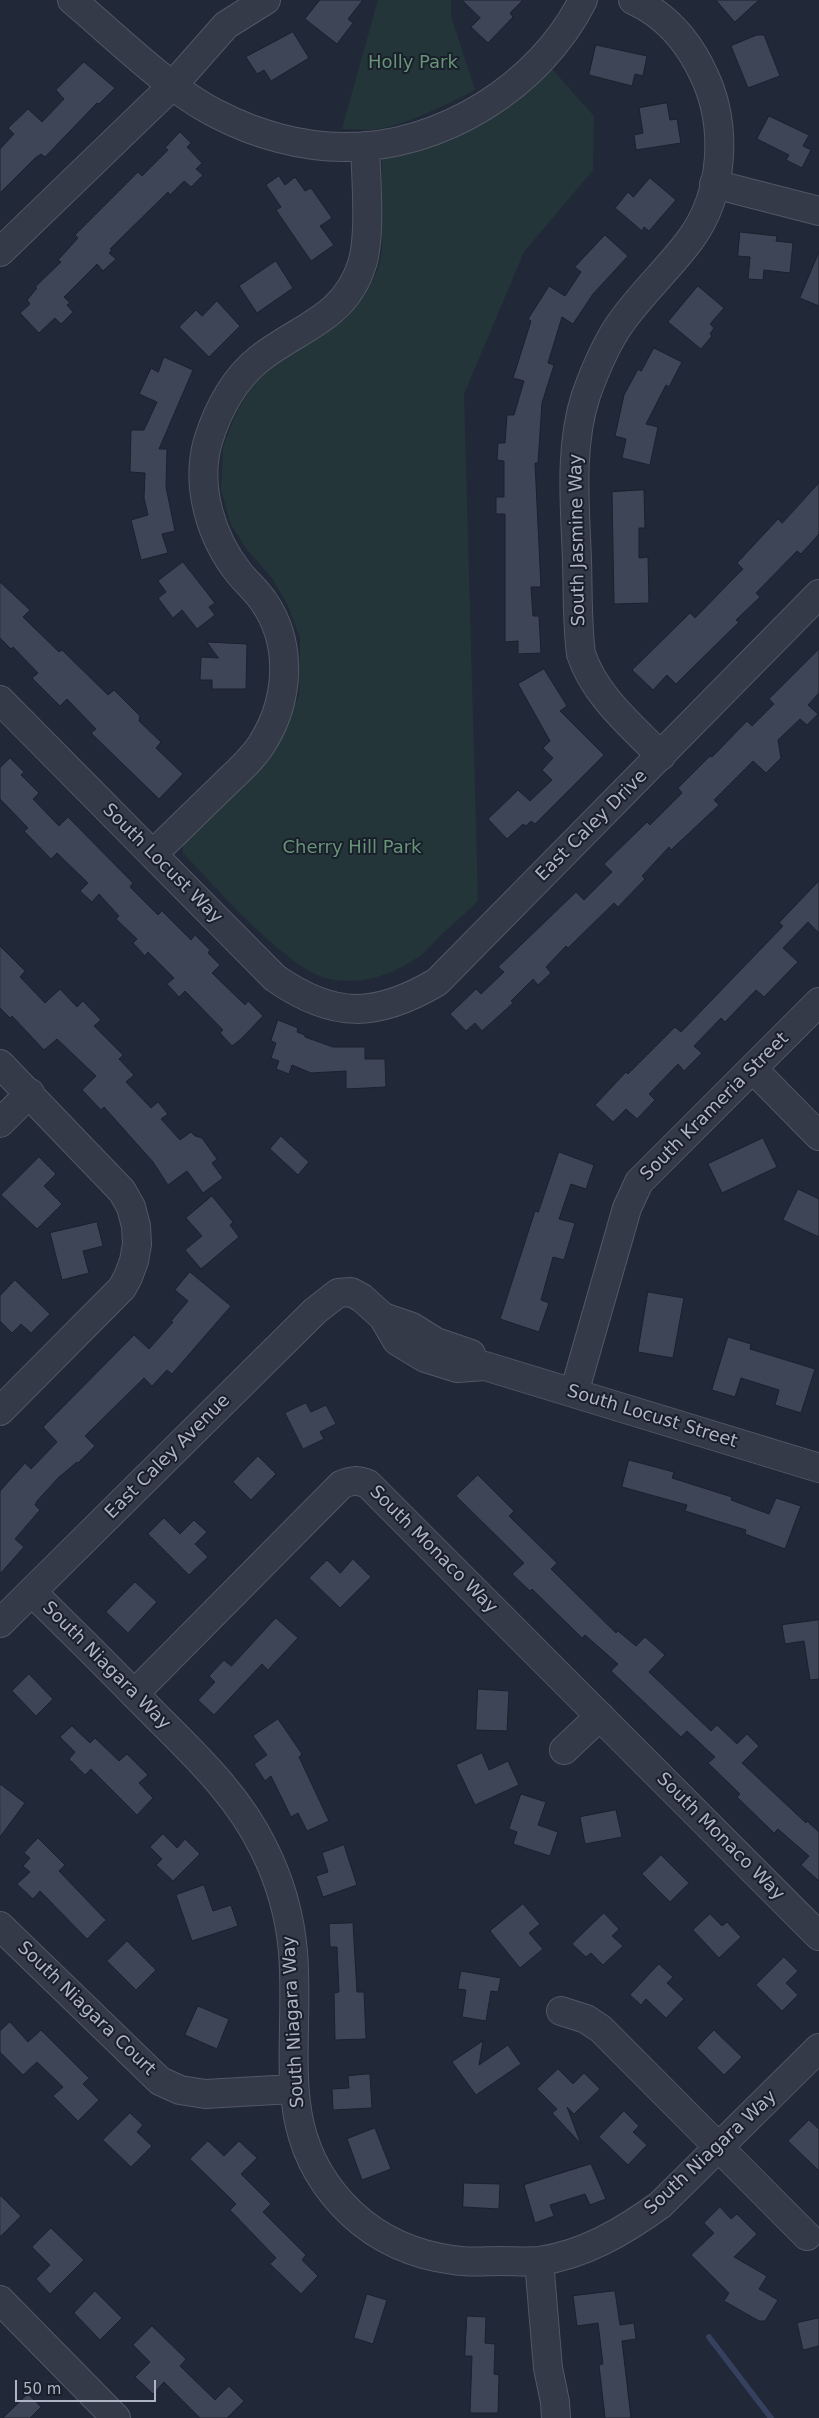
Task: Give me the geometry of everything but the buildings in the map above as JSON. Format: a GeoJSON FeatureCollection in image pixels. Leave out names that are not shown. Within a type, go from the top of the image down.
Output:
{"type":"FeatureCollection","features":[{"type":"Feature","properties":{"kind":"street"},"geometry":{"type":"LineString","coordinates":[[72,0],[174,85],[216,114],[244,127],[292,141],[344,147],[399,141],[443,126],[493,99],[517,82],[549,52],[564,34],[583,0]]}},
{"type":"Feature","properties":{"kind":"street"},"geometry":{"type":"LineString","coordinates":[[0,252],[174,85],[226,25],[266,0]]}},
{"type":"Feature","properties":{"kind":"street","name":"South Jasmine Way"},"geometry":{"type":"LineString","coordinates":[[633,0],[651,8],[673,28],[697,60],[715,105],[719,134],[718,165],[703,219],[690,240],[621,322],[601,358],[585,397],[577,442],[575,494],[581,654],[587,672],[599,692],[661,756]]}},
{"type":"Feature","properties":{"kind":"street"},"geometry":{"type":"LineString","coordinates":[[153,854],[255,754],[274,723],[282,701],[285,681],[283,650],[272,616],[265,603],[224,550],[210,518],[206,500],[204,474],[207,444],[217,416],[229,392],[245,372],[260,359],[332,312],[347,297],[355,284],[363,263],[366,238],[365,146]]}},
{"type":"Feature","properties":{"kind":"street"},"geometry":{"type":"LineString","coordinates":[[714,184],[819,211]]}},
{"type":"Feature","properties":{"kind":"street","name":"East Caley Drive"},"geometry":{"type":"LineString","coordinates":[[338,1008],[363,1009],[386,1006],[420,992],[437,982],[819,594]]}},
{"type":"Feature","properties":{"kind":"street","name":"South Locust Way"},"geometry":{"type":"LineString","coordinates":[[0,700],[275,978],[310,1000],[338,1008]]}},
{"type":"Feature","properties":{"kind":"street","name":"South Krameria Street"},"geometry":{"type":"LineString","coordinates":[[574,1393],[631,1195],[650,1169],[819,1002]]}},
{"type":"Feature","properties":{"kind":"street"},"geometry":{"type":"LineString","coordinates":[[0,1064],[30,1093],[122,1191],[133,1216],[137,1244],[134,1261],[122,1288],[0,1411]]}},
{"type":"Feature","properties":{"kind":"street"},"geometry":{"type":"LineString","coordinates":[[753,1069],[819,1136]]}},
{"type":"Feature","properties":{"kind":"street"},"geometry":{"type":"LineString","coordinates":[[0,1122],[30,1093]]}},
{"type":"Feature","properties":{"kind":"street","name":"South Locust Street"},"geometry":{"type":"LineString","coordinates":[[338,1293],[351,1292],[383,1317],[412,1327],[436,1342],[473,1355],[485,1366],[819,1468]]}},
{"type":"Feature","properties":{"kind":"street","name":"East Caley Avenue"},"geometry":{"type":"LineString","coordinates":[[0,1623],[315,1311],[338,1293]]}},
{"type":"Feature","properties":{"kind":"street","name":"South Monaco Way"},"geometry":{"type":"LineString","coordinates":[[134,1694],[341,1485],[348,1481],[359,1480],[368,1484],[819,1936]]}},
{"type":"Feature","properties":{"kind":"street","name":"South Niagara Way"},"geometry":{"type":"LineString","coordinates":[[32,1592],[221,1782],[249,1820],[266,1852],[282,1895],[293,1954],[293,2089],[300,2127],[310,2156],[324,2183],[339,2202],[360,2222],[384,2238],[410,2250],[438,2258],[464,2262],[539,2261],[565,2255],[599,2243],[630,2226],[660,2206],[819,2048]]}},
{"type":"Feature","properties":{"kind":"street"},"geometry":{"type":"LineString","coordinates":[[564,1750],[600,1716]]}},
{"type":"Feature","properties":{"kind":"street","name":"South Niagara Court"},"geometry":{"type":"LineString","coordinates":[[0,1926],[160,2081],[180,2090],[205,2094],[293,2089]]}},
{"type":"Feature","properties":{"kind":"street"},"geometry":{"type":"LineString","coordinates":[[561,2011],[586,2019],[601,2029],[808,2236]]}},
{"type":"Feature","properties":{"kind":"street"},"geometry":{"type":"LineString","coordinates":[[539,2261],[548,2368],[555,2402],[556,2418]]}},
{"type":"Feature","properties":{"kind":"street"},"geometry":{"type":"LineString","coordinates":[[0,2300],[116,2418]]}},
{"type":"Feature","properties":{"kind":"green space","name":"Holly Park"},"geometry":{"type":"Polygon","coordinates":[[[378,0],[451,0],[451,16],[475,90],[424,115],[395,125],[370,130],[342,129],[378,0]]]}},
{"type":"Feature","properties":{"kind":"green space","name":"Cherry Hill Park"},"geometry":{"type":"Polygon","coordinates":[[[552,69],[594,116],[593,170],[524,252],[464,394],[478,901],[423,954],[397,970],[364,980],[342,981],[330,979],[313,973],[294,961],[274,944],[232,905],[183,853],[183,845],[276,744],[299,696],[300,638],[288,606],[272,578],[248,551],[231,525],[221,490],[223,447],[237,411],[252,387],[272,367],[345,320],[362,300],[377,272],[382,252],[382,157],[531,86],[552,69]]]}},
{"type":"Feature","properties":{"kind":"waterway"},"geometry":{"type":"LineString","coordinates":[[709,2337],[771,2418]]}}]}
